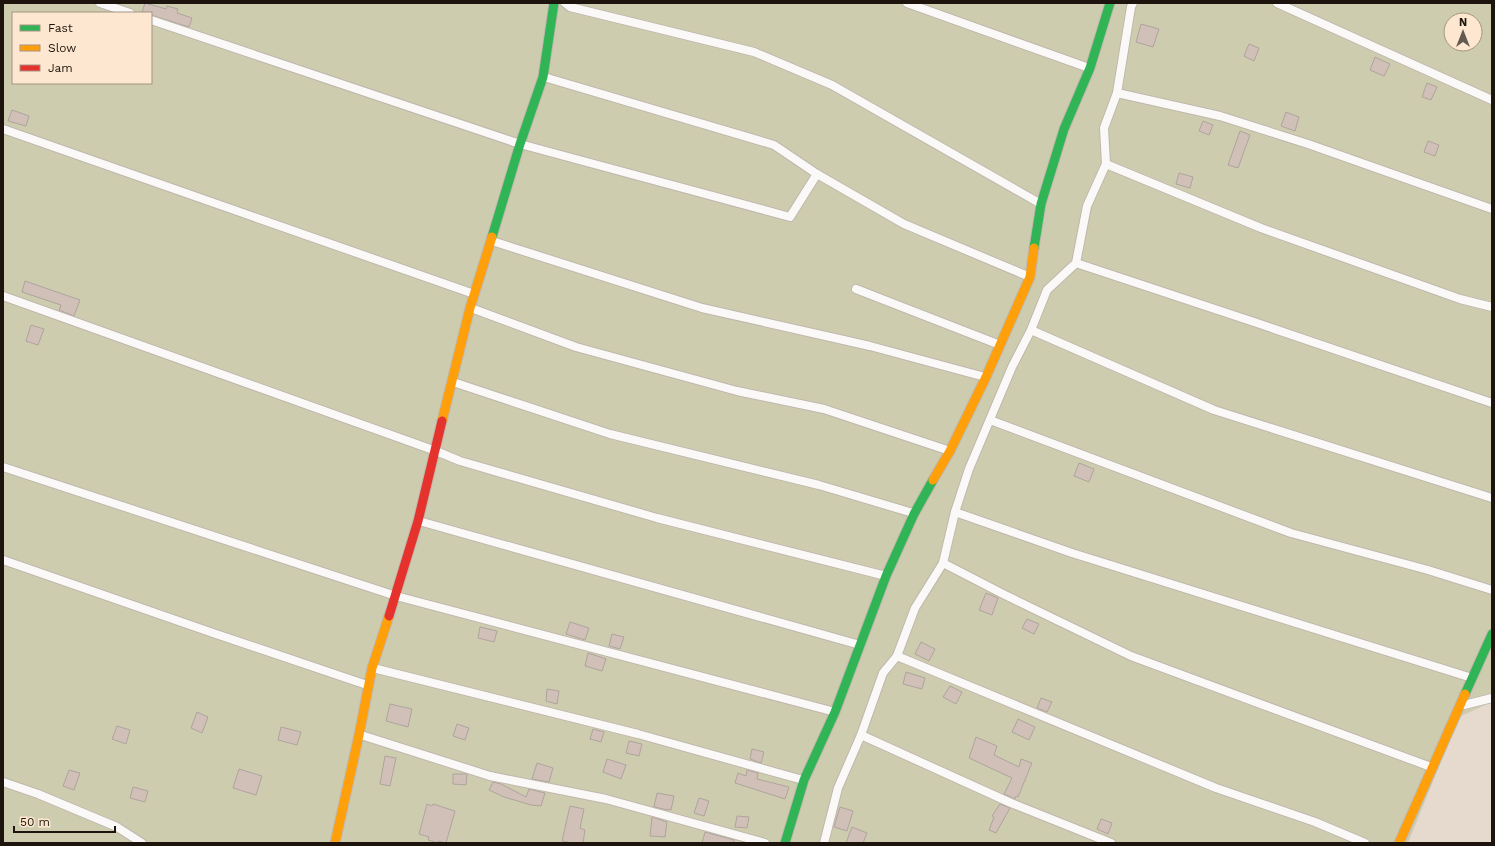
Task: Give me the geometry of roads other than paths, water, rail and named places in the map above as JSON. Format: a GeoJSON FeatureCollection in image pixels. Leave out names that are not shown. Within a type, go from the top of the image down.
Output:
{"type":"FeatureCollection","features":[{"type":"Feature","properties":{"kind":"street"},"geometry":{"type":"LineString","coordinates":[[335,843],[372,668],[396,596],[418,521],[474,294],[520,144],[543,77],[554,3]]}},
{"type":"Feature","properties":{"kind":"street"},"geometry":{"type":"LineString","coordinates":[[785,843],[804,780],[835,712],[886,576],[914,514],[950,452],[1001,345],[1030,277],[1041,204],[1064,129],[1090,68],[1110,3]]}},
{"type":"Feature","properties":{"kind":"street"},"geometry":{"type":"LineString","coordinates":[[1398,843],[1472,678],[1489,649],[1492,634]]}},
{"type":"Feature","properties":{"kind":"lane"},"geometry":{"type":"LineString","coordinates":[[100,3],[127,12]]}},
{"type":"Feature","properties":{"kind":"lane"},"geometry":{"type":"LineString","coordinates":[[565,3],[570,7],[754,52],[832,85],[1041,204]]}},
{"type":"Feature","properties":{"kind":"lane"},"geometry":{"type":"LineString","coordinates":[[907,3],[1090,68]]}},
{"type":"Feature","properties":{"kind":"lane"},"geometry":{"type":"LineString","coordinates":[[827,842],[838,788],[861,735],[882,672],[897,656],[915,608],[943,563],[955,512],[969,469],[1012,367],[1031,330],[1047,290],[1076,263],[1087,206],[1106,164],[1104,128],[1117,93],[1133,3]]}},
{"type":"Feature","properties":{"kind":"lane"},"geometry":{"type":"LineString","coordinates":[[1277,3],[1492,100]]}},
{"type":"Feature","properties":{"kind":"lane"},"geometry":{"type":"LineString","coordinates":[[152,20],[520,144],[790,217],[817,174]]}},
{"type":"Feature","properties":{"kind":"lane"},"geometry":{"type":"LineString","coordinates":[[543,77],[774,145],[817,174],[904,224],[1030,277]]}},
{"type":"Feature","properties":{"kind":"lane"},"geometry":{"type":"LineString","coordinates":[[1117,93],[1220,116],[1308,144],[1492,209]]}},
{"type":"Feature","properties":{"kind":"lane"},"geometry":{"type":"LineString","coordinates":[[3,129],[474,294]]}},
{"type":"Feature","properties":{"kind":"lane"},"geometry":{"type":"LineString","coordinates":[[1106,164],[1261,228],[1460,299],[1492,307]]}},
{"type":"Feature","properties":{"kind":"lane"},"geometry":{"type":"LineString","coordinates":[[491,241],[702,308],[870,346],[986,377]]}},
{"type":"Feature","properties":{"kind":"lane"},"geometry":{"type":"LineString","coordinates":[[1076,263],[1492,403]]}},
{"type":"Feature","properties":{"kind":"lane"},"geometry":{"type":"LineString","coordinates":[[856,289],[1001,345]]}},
{"type":"Feature","properties":{"kind":"lane"},"geometry":{"type":"LineString","coordinates":[[3,296],[436,451],[460,461],[657,518],[886,576]]}},
{"type":"Feature","properties":{"kind":"lane"},"geometry":{"type":"LineString","coordinates":[[470,308],[576,347],[737,391],[824,409],[950,452]]}},
{"type":"Feature","properties":{"kind":"lane"},"geometry":{"type":"LineString","coordinates":[[1031,330],[1214,410],[1492,498]]}},
{"type":"Feature","properties":{"kind":"lane"},"geometry":{"type":"LineString","coordinates":[[452,382],[610,434],[819,484],[914,514]]}},
{"type":"Feature","properties":{"kind":"lane"},"geometry":{"type":"LineString","coordinates":[[990,420],[1291,533],[1428,570],[1492,590]]}},
{"type":"Feature","properties":{"kind":"lane"},"geometry":{"type":"LineString","coordinates":[[3,467],[396,596],[835,712]]}},
{"type":"Feature","properties":{"kind":"lane"},"geometry":{"type":"LineString","coordinates":[[955,512],[1072,553],[1472,678]]}},
{"type":"Feature","properties":{"kind":"lane"},"geometry":{"type":"LineString","coordinates":[[418,521],[860,645]]}},
{"type":"Feature","properties":{"kind":"lane"},"geometry":{"type":"LineString","coordinates":[[3,560],[368,685]]}},
{"type":"Feature","properties":{"kind":"lane"},"geometry":{"type":"LineString","coordinates":[[943,563],[1131,656],[1432,767]]}},
{"type":"Feature","properties":{"kind":"lane"},"geometry":{"type":"LineString","coordinates":[[897,656],[1216,788],[1315,822],[1365,843]]}},
{"type":"Feature","properties":{"kind":"lane"},"geometry":{"type":"LineString","coordinates":[[372,668],[638,734],[804,780]]}},
{"type":"Feature","properties":{"kind":"lane"},"geometry":{"type":"LineString","coordinates":[[1459,706],[1492,698]]}},
{"type":"Feature","properties":{"kind":"lane"},"geometry":{"type":"LineString","coordinates":[[359,735],[490,776],[606,799],[765,843]]}},
{"type":"Feature","properties":{"kind":"lane"},"geometry":{"type":"LineString","coordinates":[[861,735],[1011,803],[1111,843]]}},
{"type":"Feature","properties":{"kind":"lane"},"geometry":{"type":"LineString","coordinates":[[3,782],[38,794],[117,827],[142,843]]}}]}
